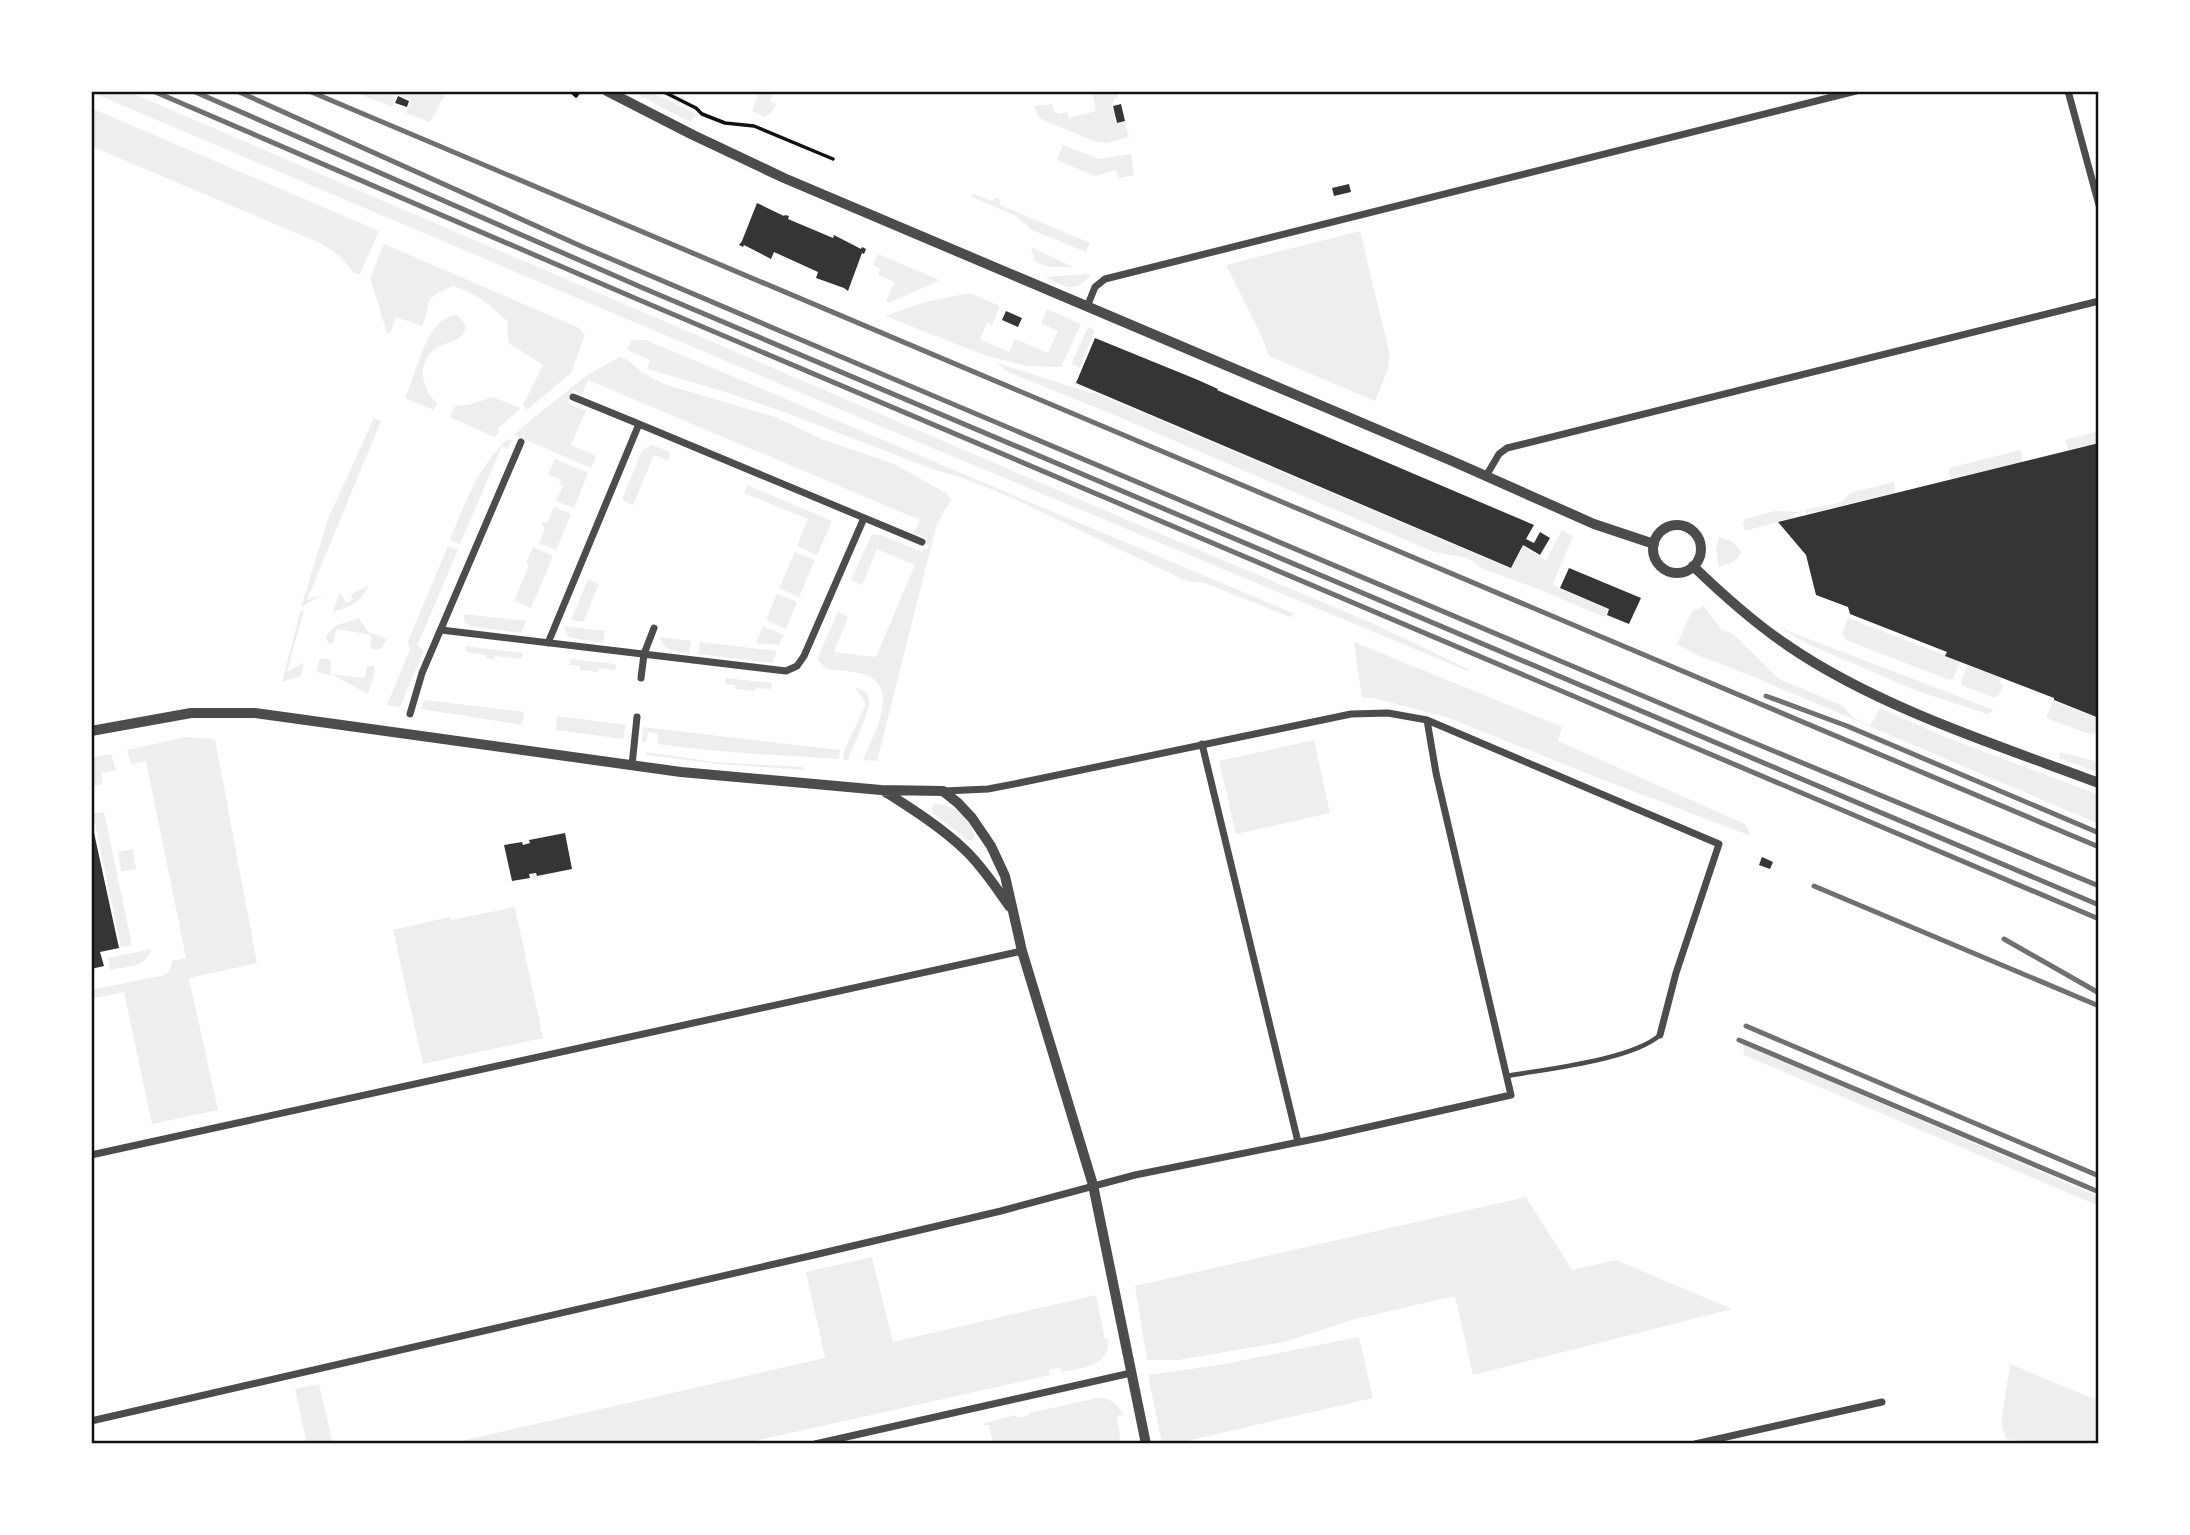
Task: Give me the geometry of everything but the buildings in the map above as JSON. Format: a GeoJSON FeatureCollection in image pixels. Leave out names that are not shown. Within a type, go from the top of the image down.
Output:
{"type":"FeatureCollection","features":[{"type":"Feature","properties":{"kind":"street"},"geometry":{"type":"LineString","coordinates":[[607,91],[758,167],[1594,524],[1654,544]]}},
{"type":"Feature","properties":{"kind":"street"},"geometry":{"type":"LineString","coordinates":[[1087,307],[1095,287],[1105,279],[1852,91]]}},
{"type":"Feature","properties":{"kind":"street"},"geometry":{"type":"LineString","coordinates":[[2068,91],[2099,205]]}},
{"type":"Feature","properties":{"kind":"street"},"geometry":{"type":"LineString","coordinates":[[1486,476],[1497,456],[1507,448],[2099,301]]}},
{"type":"Feature","properties":{"kind":"street"},"geometry":{"type":"LineString","coordinates":[[573,397],[922,542]]}},
{"type":"Feature","properties":{"kind":"street"},"geometry":{"type":"LineString","coordinates":[[548,643],[639,424]]}},
{"type":"Feature","properties":{"kind":"street"},"geometry":{"type":"LineString","coordinates":[[410,714],[422,673],[521,442]]}},
{"type":"Feature","properties":{"kind":"street"},"geometry":{"type":"LineString","coordinates":[[441,630],[786,671],[797,666],[804,656],[864,518]]}},
{"type":"Feature","properties":{"kind":"street"},"geometry":{"type":"LineString","coordinates":[[1669,526],[1686,526],[1693,531],[1701,544],[1698,560],[1686,571],[1678,573],[1669,571],[1656,561],[1654,544],[1662,530],[1669,526]]}},
{"type":"Feature","properties":{"kind":"street"},"geometry":{"type":"LineString","coordinates":[[1693,566],[1760,626],[1837,676],[1990,743],[2099,783]]}},
{"type":"Feature","properties":{"kind":"street"},"geometry":{"type":"LineString","coordinates":[[641,678],[644,654],[654,628]]}},
{"type":"Feature","properties":{"kind":"street"},"geometry":{"type":"LineString","coordinates":[[91,731],[191,713],[255,713],[681,772],[881,790],[943,791],[988,789],[1351,714],[1388,713],[1427,720],[1719,844],[1676,973],[1660,1035]]}},
{"type":"Feature","properties":{"kind":"street"},"geometry":{"type":"LineString","coordinates":[[632,765],[637,717]]}},
{"type":"Feature","properties":{"kind":"street"},"geometry":{"type":"LineString","coordinates":[[91,1421],[1001,1211],[1093,1185],[1511,1095],[1436,774],[1427,720]]}},
{"type":"Feature","properties":{"kind":"street"},"geometry":{"type":"LineString","coordinates":[[1202,744],[1298,1142]]}},
{"type":"Feature","properties":{"kind":"street"},"geometry":{"type":"LineString","coordinates":[[881,790],[946,833],[967,851],[1012,909]]}},
{"type":"Feature","properties":{"kind":"street"},"geometry":{"type":"LineString","coordinates":[[943,791],[972,818],[1005,876],[1022,951],[1093,1185],[1146,1444]]}},
{"type":"Feature","properties":{"kind":"street"},"geometry":{"type":"LineString","coordinates":[[91,1154],[1022,951]]}},
{"type":"Feature","properties":{"kind":"street"},"geometry":{"type":"LineString","coordinates":[[815,1444],[1131,1373]]}},
{"type":"Feature","properties":{"kind":"street"},"geometry":{"type":"LineString","coordinates":[[1695,1444],[1882,1402]]}},
{"type":"Feature","properties":{"kind":"lane"},"geometry":{"type":"LineString","coordinates":[[1506,1076],[1618,1055],[1641,1048],[1660,1035]]}},
{"type":"Feature","properties":{"kind":"path"},"geometry":{"type":"LineString","coordinates":[[571,91],[576,96],[579,91]]}},
{"type":"Feature","properties":{"kind":"path"},"geometry":{"type":"LineString","coordinates":[[662,91],[719,121],[754,126],[833,159]]}},
{"type":"Feature","properties":{"kind":"shaded area"},"geometry":{"type":"Polygon","coordinates":[[[127,91],[1372,623],[1470,672],[863,419],[91,92],[127,91]]]}},
{"type":"Feature","properties":{"kind":"shaded area"},"geometry":{"type":"Polygon","coordinates":[[[351,91],[446,93],[430,122],[406,113],[411,100],[397,95],[392,107],[351,91]]]}},
{"type":"Feature","properties":{"kind":"shaded area"},"geometry":{"type":"Polygon","coordinates":[[[631,91],[648,91],[697,114],[690,122],[631,91]]]}},
{"type":"Feature","properties":{"kind":"shaded area"},"geometry":{"type":"Polygon","coordinates":[[[760,91],[771,91],[773,94],[770,101],[776,104],[772,112],[765,117],[752,111],[760,91]]]}},
{"type":"Feature","properties":{"kind":"shaded area"},"geometry":{"type":"Polygon","coordinates":[[[1092,91],[1116,91],[1118,98],[1114,99],[1112,106],[1116,123],[1125,122],[1129,137],[1107,143],[1096,142],[1039,118],[1034,106],[1052,104],[1054,111],[1060,114],[1067,112],[1069,118],[1096,111],[1092,91]]]}},
{"type":"Feature","properties":{"kind":"shaded area"},"geometry":{"type":"Polygon","coordinates":[[[91,108],[379,231],[360,274],[355,274],[340,256],[322,244],[91,146],[91,108]]]}},
{"type":"Feature","properties":{"kind":"shaded area"},"geometry":{"type":"Polygon","coordinates":[[[1063,145],[1099,159],[1131,154],[1134,175],[1119,178],[1116,170],[1095,176],[1057,160],[1063,145]]]}},
{"type":"Feature","properties":{"kind":"shaded area"},"geometry":{"type":"Polygon","coordinates":[[[973,194],[991,201],[997,198],[1000,205],[1090,243],[1086,252],[1032,230],[1016,216],[972,197],[973,194]]]}},
{"type":"Feature","properties":{"kind":"shaded area"},"geometry":{"type":"Polygon","coordinates":[[[1360,231],[1390,355],[1388,369],[1375,401],[1269,356],[1226,265],[1360,231]]]}},
{"type":"Feature","properties":{"kind":"shaded area"},"geometry":{"type":"Polygon","coordinates":[[[384,244],[579,328],[585,335],[571,373],[527,410],[523,405],[543,365],[509,343],[508,322],[495,310],[476,296],[453,286],[431,299],[422,326],[396,317],[390,333],[387,333],[370,278],[384,244]]]}},
{"type":"Feature","properties":{"kind":"shaded area"},"geometry":{"type":"Polygon","coordinates":[[[1031,247],[1073,267],[1049,267],[1035,262],[1031,247]]]}},
{"type":"Feature","properties":{"kind":"shaded area"},"geometry":{"type":"Polygon","coordinates":[[[878,254],[939,280],[890,303],[886,301],[895,282],[878,275],[880,269],[873,265],[878,254]]]}},
{"type":"Feature","properties":{"kind":"shaded area"},"geometry":{"type":"Polygon","coordinates":[[[1091,275],[1074,287],[1064,286],[1045,277],[1091,275]]]}},
{"type":"Feature","properties":{"kind":"shaded area"},"geometry":{"type":"Polygon","coordinates":[[[969,293],[1000,306],[992,325],[987,323],[980,339],[1009,352],[1015,339],[1048,353],[1058,331],[1041,323],[1047,309],[1081,324],[1061,367],[1027,366],[987,356],[885,316],[922,303],[969,293]]]}},
{"type":"Feature","properties":{"kind":"shaded area"},"geometry":{"type":"Polygon","coordinates":[[[455,315],[463,322],[464,332],[458,338],[435,349],[425,361],[423,376],[427,391],[437,403],[434,410],[405,398],[429,337],[445,319],[455,315]]]}},
{"type":"Feature","properties":{"kind":"shaded area"},"geometry":{"type":"Polygon","coordinates":[[[1088,327],[1095,330],[1080,368],[1071,364],[1088,327]]]}},
{"type":"Feature","properties":{"kind":"shaded area"},"geometry":{"type":"Polygon","coordinates":[[[632,340],[646,340],[1295,614],[1290,617],[1202,582],[1184,580],[1010,497],[963,478],[935,470],[784,412],[647,369],[650,360],[627,350],[632,340]]]}},
{"type":"Feature","properties":{"kind":"shaded area"},"geometry":{"type":"Polygon","coordinates":[[[620,357],[628,360],[642,373],[667,385],[775,417],[824,440],[894,464],[946,493],[951,499],[937,524],[877,761],[863,760],[882,711],[880,688],[873,679],[860,673],[826,669],[817,659],[838,612],[848,617],[834,652],[876,657],[915,565],[877,549],[862,585],[851,580],[872,534],[881,535],[922,552],[927,549],[928,539],[914,533],[920,520],[588,380],[582,394],[573,390],[568,403],[586,411],[571,445],[596,456],[591,468],[514,435],[587,375],[620,357]]]}},
{"type":"Feature","properties":{"kind":"shaded area"},"geometry":{"type":"Polygon","coordinates":[[[997,363],[1093,392],[1511,569],[1523,547],[1546,560],[1562,530],[1573,536],[1553,584],[1608,609],[1604,617],[1483,569],[1468,558],[1434,552],[1008,372],[997,363]]]}},
{"type":"Feature","properties":{"kind":"shaded area"},"geometry":{"type":"Polygon","coordinates":[[[493,397],[521,408],[497,429],[499,433],[494,437],[450,417],[455,406],[493,397]]]}},
{"type":"Feature","properties":{"kind":"shaded area"},"geometry":{"type":"Polygon","coordinates":[[[374,418],[381,421],[307,600],[325,593],[301,607],[328,519],[374,418]]]}},
{"type":"Feature","properties":{"kind":"shaded area"},"geometry":{"type":"Polygon","coordinates":[[[2099,431],[2099,443],[2068,450],[2065,440],[2099,431]]]}},
{"type":"Feature","properties":{"kind":"shaded area"},"geometry":{"type":"Polygon","coordinates":[[[508,439],[512,441],[508,449],[502,446],[460,544],[450,540],[480,473],[488,461],[508,439]]]}},
{"type":"Feature","properties":{"kind":"shaded area"},"geometry":{"type":"Polygon","coordinates":[[[652,445],[670,452],[669,461],[654,455],[633,505],[622,500],[642,450],[652,445]]]}},
{"type":"Feature","properties":{"kind":"shaded area"},"geometry":{"type":"Polygon","coordinates":[[[2021,450],[2022,462],[1950,479],[1949,468],[2021,450]]]}},
{"type":"Feature","properties":{"kind":"shaded area"},"geometry":{"type":"Polygon","coordinates":[[[555,459],[588,473],[574,508],[556,501],[563,486],[559,484],[561,480],[548,474],[555,459]]]}},
{"type":"Feature","properties":{"kind":"shaded area"},"geometry":{"type":"Polygon","coordinates":[[[1894,482],[1895,493],[1806,514],[1805,510],[1842,502],[1850,493],[1894,482]]]}},
{"type":"Feature","properties":{"kind":"shaded area"},"geometry":{"type":"Polygon","coordinates":[[[747,485],[832,521],[817,555],[797,546],[808,519],[744,493],[747,485]]]}},
{"type":"Feature","properties":{"kind":"shaded area"},"geometry":{"type":"Polygon","coordinates":[[[554,507],[571,514],[556,550],[539,543],[545,528],[542,526],[543,522],[547,523],[554,507]]]}},
{"type":"Feature","properties":{"kind":"shaded area"},"geometry":{"type":"Polygon","coordinates":[[[1802,510],[1791,515],[1792,518],[1745,531],[1745,519],[1775,511],[1802,510]]]}},
{"type":"Feature","properties":{"kind":"shaded area"},"geometry":{"type":"Polygon","coordinates":[[[1719,537],[1733,542],[1741,551],[1736,560],[1719,567],[1716,550],[1719,537]]]}},
{"type":"Feature","properties":{"kind":"shaded area"},"geometry":{"type":"Polygon","coordinates":[[[448,546],[458,550],[417,646],[424,650],[400,707],[387,705],[410,650],[408,641],[448,546]]]}},
{"type":"Feature","properties":{"kind":"shaded area"},"geometry":{"type":"Polygon","coordinates":[[[533,547],[553,556],[531,608],[514,601],[529,565],[526,563],[533,547]]]}},
{"type":"Feature","properties":{"kind":"shaded area"},"geometry":{"type":"Polygon","coordinates":[[[795,552],[815,560],[799,597],[779,588],[795,552]]]}},
{"type":"Feature","properties":{"kind":"shaded area"},"geometry":{"type":"Polygon","coordinates":[[[588,579],[599,584],[583,622],[571,620],[588,579]]]}},
{"type":"Feature","properties":{"kind":"shaded area"},"geometry":{"type":"Polygon","coordinates":[[[368,586],[354,604],[333,612],[340,592],[346,603],[353,600],[351,594],[368,586]]]}},
{"type":"Feature","properties":{"kind":"shaded area"},"geometry":{"type":"Polygon","coordinates":[[[777,594],[797,602],[786,629],[766,620],[777,594]]]}},
{"type":"Feature","properties":{"kind":"shaded area"},"geometry":{"type":"Polygon","coordinates":[[[1703,605],[1722,630],[1732,633],[1779,679],[1843,706],[1854,718],[1870,726],[1880,708],[1945,737],[2099,795],[2099,824],[1697,655],[1677,644],[1693,609],[1698,610],[1703,605]]]}},
{"type":"Feature","properties":{"kind":"shaded area"},"geometry":{"type":"Polygon","coordinates":[[[304,610],[287,672],[304,663],[301,676],[282,682],[300,612],[304,610]]]}},
{"type":"Feature","properties":{"kind":"shaded area"},"geometry":{"type":"Polygon","coordinates":[[[463,614],[526,621],[521,633],[474,627],[465,623],[463,614]]]}},
{"type":"Feature","properties":{"kind":"shaded area"},"geometry":{"type":"Polygon","coordinates":[[[359,618],[368,632],[387,639],[381,649],[371,649],[371,635],[337,629],[333,643],[329,644],[325,637],[335,626],[359,618]]]}},
{"type":"Feature","properties":{"kind":"shaded area"},"geometry":{"type":"Polygon","coordinates":[[[1848,618],[1960,661],[1953,679],[1949,680],[1846,640],[1842,633],[1848,618]]]}},
{"type":"Feature","properties":{"kind":"shaded area"},"geometry":{"type":"Polygon","coordinates":[[[564,626],[605,631],[603,643],[572,638],[568,636],[564,626]]]}},
{"type":"Feature","properties":{"kind":"shaded area"},"geometry":{"type":"Polygon","coordinates":[[[763,626],[784,635],[779,645],[756,643],[763,626]]]}},
{"type":"Feature","properties":{"kind":"shaded area"},"geometry":{"type":"Polygon","coordinates":[[[1779,627],[1994,710],[1987,714],[1917,691],[1808,644],[1779,627]]]}},
{"type":"Feature","properties":{"kind":"shaded area"},"geometry":{"type":"Polygon","coordinates":[[[660,637],[691,641],[689,653],[668,648],[660,637]]]}},
{"type":"Feature","properties":{"kind":"shaded area"},"geometry":{"type":"Polygon","coordinates":[[[700,642],[777,651],[772,663],[698,654],[700,642]]]}},
{"type":"Feature","properties":{"kind":"shaded area"},"geometry":{"type":"Polygon","coordinates":[[[1354,642],[1562,727],[1558,741],[1745,824],[1751,836],[1449,718],[1374,698],[1362,698],[1354,642]]]}},
{"type":"Feature","properties":{"kind":"shaded area"},"geometry":{"type":"Polygon","coordinates":[[[466,646],[523,653],[522,659],[495,656],[495,660],[486,658],[486,655],[466,652],[466,646]]]}},
{"type":"Feature","properties":{"kind":"shaded area"},"geometry":{"type":"Polygon","coordinates":[[[322,658],[331,660],[330,674],[365,678],[367,666],[374,666],[368,694],[335,676],[316,672],[322,658]]]}},
{"type":"Feature","properties":{"kind":"shaded area"},"geometry":{"type":"Polygon","coordinates":[[[570,659],[616,664],[615,670],[580,670],[580,666],[569,665],[570,659]]]}},
{"type":"Feature","properties":{"kind":"shaded area"},"geometry":{"type":"Polygon","coordinates":[[[1967,665],[2002,678],[1999,683],[2003,685],[1995,698],[1963,686],[1961,682],[1967,665]]]}},
{"type":"Feature","properties":{"kind":"shaded area"},"geometry":{"type":"Polygon","coordinates":[[[726,678],[772,683],[771,689],[736,689],[735,685],[725,684],[726,678]]]}},
{"type":"Feature","properties":{"kind":"shaded area"},"geometry":{"type":"Polygon","coordinates":[[[856,688],[867,694],[869,704],[848,760],[843,760],[844,751],[866,704],[856,688]]]}},
{"type":"Feature","properties":{"kind":"shaded area"},"geometry":{"type":"Polygon","coordinates":[[[425,700],[524,712],[522,725],[421,709],[425,700]]]}},
{"type":"Feature","properties":{"kind":"shaded area"},"geometry":{"type":"Polygon","coordinates":[[[2053,701],[2099,719],[2096,732],[2092,735],[2046,718],[2053,701]]]}},
{"type":"Feature","properties":{"kind":"shaded area"},"geometry":{"type":"Polygon","coordinates":[[[557,716],[626,725],[623,739],[556,730],[557,716]]]}},
{"type":"Feature","properties":{"kind":"shaded area"},"geometry":{"type":"Polygon","coordinates":[[[643,727],[840,750],[839,759],[725,752],[657,744],[658,734],[648,732],[646,742],[642,742],[643,727]]]}},
{"type":"Feature","properties":{"kind":"shaded area"},"geometry":{"type":"Polygon","coordinates":[[[186,737],[215,739],[257,963],[189,978],[218,1110],[152,1124],[124,992],[91,999],[91,990],[165,975],[170,970],[172,961],[186,958],[146,761],[131,764],[127,750],[186,737]]]}},
{"type":"Feature","properties":{"kind":"shaded area"},"geometry":{"type":"Polygon","coordinates":[[[1314,740],[1330,813],[1236,834],[1219,761],[1314,740]]]}},
{"type":"Feature","properties":{"kind":"shaded area"},"geometry":{"type":"Polygon","coordinates":[[[646,752],[713,762],[803,767],[805,770],[718,764],[647,755],[646,752]]]}},
{"type":"Feature","properties":{"kind":"shaded area"},"geometry":{"type":"Polygon","coordinates":[[[2060,752],[2099,762],[2099,773],[2059,758],[2060,752]]]}},
{"type":"Feature","properties":{"kind":"shaded area"},"geometry":{"type":"Polygon","coordinates":[[[111,754],[116,770],[101,773],[103,784],[91,786],[91,758],[111,754]]]}},
{"type":"Feature","properties":{"kind":"shaded area"},"geometry":{"type":"Polygon","coordinates":[[[935,804],[949,806],[961,813],[970,824],[975,837],[968,840],[934,814],[931,808],[935,804]]]}},
{"type":"Feature","properties":{"kind":"shaded area"},"geometry":{"type":"Polygon","coordinates":[[[104,812],[132,945],[121,947],[93,814],[104,812]]]}},
{"type":"Feature","properties":{"kind":"shaded area"},"geometry":{"type":"Polygon","coordinates":[[[133,849],[136,869],[121,872],[118,852],[133,849]]]}},
{"type":"Feature","properties":{"kind":"shaded area"},"geometry":{"type":"Polygon","coordinates":[[[515,907],[543,1038],[423,1064],[393,930],[449,917],[451,920],[515,907]]]}},
{"type":"Feature","properties":{"kind":"shaded area"},"geometry":{"type":"Polygon","coordinates":[[[151,949],[149,955],[140,963],[110,970],[108,958],[151,949]]]}},
{"type":"Feature","properties":{"kind":"shaded area"},"geometry":{"type":"Polygon","coordinates":[[[1743,1044],[2099,1197],[2099,1206],[1744,1055],[1743,1044]]]}},
{"type":"Feature","properties":{"kind":"shaded area"},"geometry":{"type":"Polygon","coordinates":[[[1526,1197],[1572,1270],[1616,1260],[1732,1309],[1473,1375],[1455,1296],[1355,1319],[1284,1342],[1178,1360],[1147,1360],[1135,1286],[1526,1197]]]}},
{"type":"Feature","properties":{"kind":"shaded area"},"geometry":{"type":"Polygon","coordinates":[[[872,1257],[893,1342],[1096,1295],[1108,1348],[1100,1360],[1078,1369],[1062,1372],[1060,1367],[1049,1370],[1050,1375],[741,1444],[448,1444],[825,1358],[806,1272],[872,1257]]]}},
{"type":"Feature","properties":{"kind":"shaded area"},"geometry":{"type":"Polygon","coordinates":[[[1359,1337],[1373,1398],[1174,1444],[1162,1444],[1148,1375],[1219,1365],[1359,1337]]]}},
{"type":"Feature","properties":{"kind":"shaded area"},"geometry":{"type":"Polygon","coordinates":[[[2010,1364],[2099,1401],[2099,1444],[2029,1444],[2027,1441],[2006,1439],[2001,1423],[2010,1364]]]}},
{"type":"Feature","properties":{"kind":"shaded area"},"geometry":{"type":"Polygon","coordinates":[[[319,1384],[333,1444],[307,1444],[295,1389],[319,1384]]]}},
{"type":"Feature","properties":{"kind":"shaded area"},"geometry":{"type":"Polygon","coordinates":[[[1097,1398],[1113,1402],[1123,1415],[1117,1416],[1121,1444],[993,1444],[989,1425],[984,1425],[1016,1415],[1017,1418],[1097,1398]]]}},
{"type":"Feature","properties":{"kind":"railway"},"geometry":{"type":"LineString","coordinates":[[153,91],[2099,919]]}},
{"type":"Feature","properties":{"kind":"railway"},"geometry":{"type":"LineString","coordinates":[[193,91],[643,288],[2099,905]]}},
{"type":"Feature","properties":{"kind":"railway"},"geometry":{"type":"LineString","coordinates":[[237,91],[583,247],[1740,737],[2099,886]]}},
{"type":"Feature","properties":{"kind":"railway"},"geometry":{"type":"LineString","coordinates":[[309,91],[2099,847]]}},
{"type":"Feature","properties":{"kind":"railway"},"geometry":{"type":"LineString","coordinates":[[1766,696],[1847,726],[2099,833]]}},
{"type":"Feature","properties":{"kind":"railway"},"geometry":{"type":"LineString","coordinates":[[1814,886],[2099,1006]]}},
{"type":"Feature","properties":{"kind":"railway"},"geometry":{"type":"LineString","coordinates":[[2004,939],[2099,993]]}},
{"type":"Feature","properties":{"kind":"railway"},"geometry":{"type":"LineString","coordinates":[[1746,1026],[2099,1176]]}},
{"type":"Feature","properties":{"kind":"railway"},"geometry":{"type":"LineString","coordinates":[[1739,1040],[2099,1192]]}}]}
